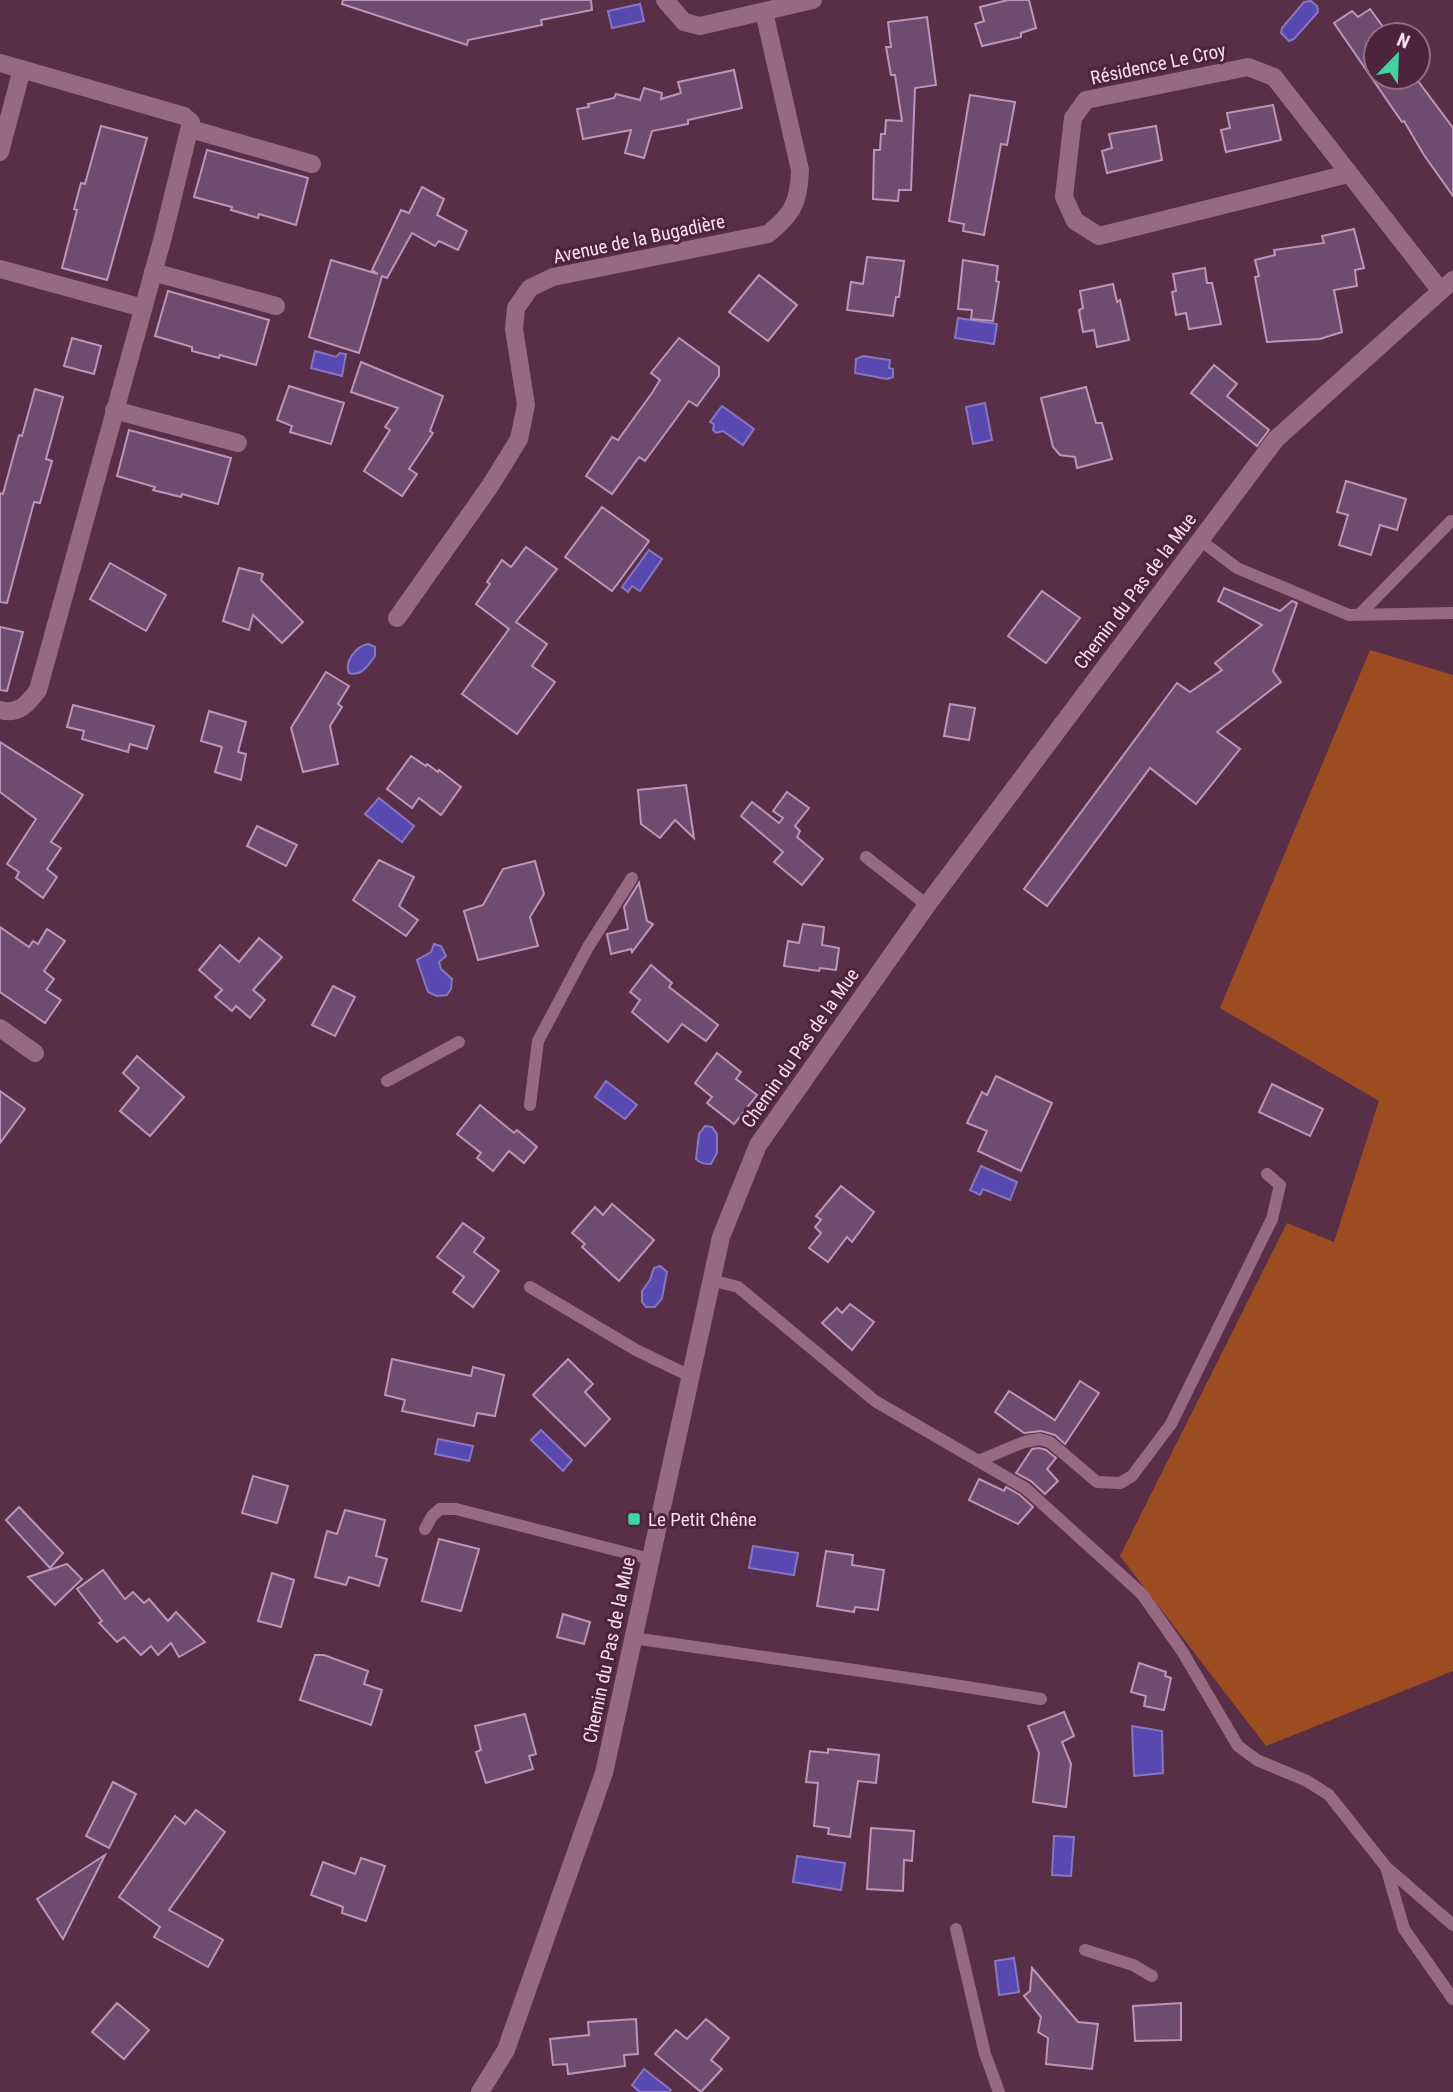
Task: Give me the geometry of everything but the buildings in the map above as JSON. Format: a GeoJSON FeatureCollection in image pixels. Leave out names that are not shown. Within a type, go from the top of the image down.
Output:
{"type":"FeatureCollection","features":[{"type":"Feature","properties":{"kind":"street"},"geometry":{"type":"LineString","coordinates":[[665,0],[684,22],[700,26],[813,0]]}},
{"type":"Feature","properties":{"kind":"street","name":"Avenue de la Bugadière"},"geometry":{"type":"LineString","coordinates":[[397,618],[491,486],[519,439],[526,405],[514,329],[516,308],[530,288],[553,277],[768,234],[789,216],[800,192],[800,170],[764,12]]}},
{"type":"Feature","properties":{"kind":"street"},"geometry":{"type":"LineString","coordinates":[[0,63],[184,116],[191,122],[153,272],[38,690],[27,705],[14,712],[0,710]]}},
{"type":"Feature","properties":{"kind":"street","name":"Résidence Le Croy"},"geometry":{"type":"LineString","coordinates":[[1348,174],[1099,236],[1075,221],[1064,198],[1073,118],[1086,100],[1248,67],[1274,77],[1348,174],[1446,285]]}},
{"type":"Feature","properties":{"kind":"street"},"geometry":{"type":"LineString","coordinates":[[0,152],[22,69]]}},
{"type":"Feature","properties":{"kind":"street"},"geometry":{"type":"LineString","coordinates":[[191,129],[312,164]]}},
{"type":"Feature","properties":{"kind":"street"},"geometry":{"type":"LineString","coordinates":[[0,268],[143,308]]}},
{"type":"Feature","properties":{"kind":"street"},"geometry":{"type":"LineString","coordinates":[[153,272],[276,306]]}},
{"type":"Feature","properties":{"kind":"street","name":"Chemin du Pas de la Mue"},"geometry":{"type":"LineString","coordinates":[[480,2092],[506,2050],[604,1773],[721,1237],[758,1145],[927,905],[1276,439],[1446,285]]}},
{"type":"Feature","properties":{"kind":"street"},"geometry":{"type":"LineString","coordinates":[[114,410],[238,443]]}},
{"type":"Feature","properties":{"kind":"street"},"geometry":{"type":"LineString","coordinates":[[0,1028],[35,1053]]}},
{"type":"Feature","properties":{"kind":"lane"},"geometry":{"type":"LineString","coordinates":[[1360,614],[1451,522]]}},
{"type":"Feature","properties":{"kind":"lane"},"geometry":{"type":"LineString","coordinates":[[1200,540],[1237,568],[1349,615],[1453,613]]}},
{"type":"Feature","properties":{"kind":"lane"},"geometry":{"type":"LineString","coordinates":[[866,857],[927,905]]}},
{"type":"Feature","properties":{"kind":"lane"},"geometry":{"type":"LineString","coordinates":[[530,1105],[538,1041],[588,947],[632,878]]}},
{"type":"Feature","properties":{"kind":"lane"},"geometry":{"type":"LineString","coordinates":[[387,1081],[459,1042]]}},
{"type":"Feature","properties":{"kind":"lane"},"geometry":{"type":"LineString","coordinates":[[978,1461],[1039,1439],[1050,1442],[1097,1482],[1120,1483],[1132,1476],[1171,1424],[1272,1219],[1280,1185],[1267,1174]]}},
{"type":"Feature","properties":{"kind":"lane"},"geometry":{"type":"LineString","coordinates":[[711,1280],[738,1287],[875,1401],[1025,1488],[1142,1594],[1182,1651],[1238,1746],[1257,1760],[1307,1781],[1329,1795],[1386,1867],[1453,1925]]}},
{"type":"Feature","properties":{"kind":"lane"},"geometry":{"type":"LineString","coordinates":[[530,1287],[636,1350],[690,1376]]}},
{"type":"Feature","properties":{"kind":"lane"},"geometry":{"type":"LineString","coordinates":[[425,1529],[440,1508],[456,1509],[650,1559]]}},
{"type":"Feature","properties":{"kind":"lane"},"geometry":{"type":"LineString","coordinates":[[633,1638],[813,1666],[907,1676],[1041,1699]]}},
{"type":"Feature","properties":{"kind":"lane"},"geometry":{"type":"LineString","coordinates":[[1386,1867],[1404,1929],[1453,1998]]}},
{"type":"Feature","properties":{"kind":"lane"},"geometry":{"type":"LineString","coordinates":[[956,1929],[985,2054],[999,2092]]}},
{"type":"Feature","properties":{"kind":"lane"},"geometry":{"type":"LineString","coordinates":[[1085,1950],[1133,1965],[1152,1976]]}},
{"type":"Feature","properties":{"kind":"shaded area"},"geometry":{"type":"Polygon","coordinates":[[[1311,1],[1317,6],[1318,12],[1294,39],[1289,41],[1281,33],[1282,28],[1304,2],[1311,1]]]}},
{"type":"Feature","properties":{"kind":"shaded area"},"geometry":{"type":"Polygon","coordinates":[[[640,4],[644,21],[612,28],[608,11],[640,4]]]}},
{"type":"Feature","properties":{"kind":"shaded area"},"geometry":{"type":"Polygon","coordinates":[[[958,318],[997,324],[994,344],[955,338],[958,318]]]}},
{"type":"Feature","properties":{"kind":"shaded area"},"geometry":{"type":"Polygon","coordinates":[[[315,351],[336,357],[340,353],[346,354],[342,376],[311,368],[315,351]]]}},
{"type":"Feature","properties":{"kind":"shaded area"},"geometry":{"type":"Polygon","coordinates":[[[863,356],[890,360],[889,368],[893,369],[893,377],[887,379],[855,373],[856,359],[863,356]]]}},
{"type":"Feature","properties":{"kind":"shaded area"},"geometry":{"type":"Polygon","coordinates":[[[985,403],[992,440],[973,444],[966,407],[985,403]]]}},
{"type":"Feature","properties":{"kind":"shaded area"},"geometry":{"type":"Polygon","coordinates":[[[722,406],[754,429],[743,445],[723,431],[716,433],[713,430],[714,424],[710,422],[722,406]]]}},
{"type":"Feature","properties":{"kind":"shaded area"},"geometry":{"type":"Polygon","coordinates":[[[649,550],[662,559],[640,591],[632,586],[628,592],[622,587],[649,550]]]}},
{"type":"Feature","properties":{"kind":"shaded area"},"geometry":{"type":"Polygon","coordinates":[[[368,644],[375,647],[375,656],[361,672],[349,673],[348,664],[352,655],[368,644]]]}},
{"type":"Feature","properties":{"kind":"shaded area"},"geometry":{"type":"Polygon","coordinates":[[[1370,650],[1453,675],[1453,1671],[1266,1746],[1120,1556],[1287,1223],[1334,1242],[1379,1101],[1220,1008],[1370,650]]]}},
{"type":"Feature","properties":{"kind":"shaded area"},"geometry":{"type":"Polygon","coordinates":[[[379,798],[414,826],[402,842],[365,814],[379,798]]]}},
{"type":"Feature","properties":{"kind":"shaded area"},"geometry":{"type":"Polygon","coordinates":[[[434,944],[441,946],[446,956],[439,962],[441,969],[452,979],[447,995],[437,996],[428,992],[417,960],[431,952],[434,944]]]}},
{"type":"Feature","properties":{"kind":"shaded area"},"geometry":{"type":"Polygon","coordinates":[[[606,1081],[637,1105],[625,1119],[595,1097],[606,1081]]]}},
{"type":"Feature","properties":{"kind":"shaded area"},"geometry":{"type":"Polygon","coordinates":[[[705,1126],[712,1127],[717,1134],[717,1153],[711,1164],[701,1163],[696,1159],[699,1134],[705,1126]]]}},
{"type":"Feature","properties":{"kind":"shaded area"},"geometry":{"type":"Polygon","coordinates":[[[981,1166],[1017,1182],[1010,1200],[983,1189],[980,1195],[970,1190],[981,1166]]]}},
{"type":"Feature","properties":{"kind":"shaded area"},"geometry":{"type":"Polygon","coordinates":[[[660,1266],[667,1272],[662,1298],[655,1307],[646,1307],[642,1302],[642,1291],[654,1268],[660,1266]]]}},
{"type":"Feature","properties":{"kind":"shaded area"},"geometry":{"type":"Polygon","coordinates":[[[541,1430],[572,1460],[563,1471],[531,1440],[541,1430]]]}},
{"type":"Feature","properties":{"kind":"shaded area"},"geometry":{"type":"Polygon","coordinates":[[[438,1439],[473,1446],[469,1461],[435,1454],[438,1439]]]}},
{"type":"Feature","properties":{"kind":"shaded area"},"geometry":{"type":"Polygon","coordinates":[[[753,1546],[798,1553],[794,1575],[749,1568],[753,1546]]]}},
{"type":"Feature","properties":{"kind":"shaded area"},"geometry":{"type":"Polygon","coordinates":[[[1132,1726],[1162,1731],[1163,1773],[1134,1776],[1132,1726]]]}},
{"type":"Feature","properties":{"kind":"shaded area"},"geometry":{"type":"Polygon","coordinates":[[[1054,1836],[1074,1837],[1071,1876],[1052,1875],[1054,1836]]]}},
{"type":"Feature","properties":{"kind":"shaded area"},"geometry":{"type":"Polygon","coordinates":[[[797,1856],[845,1863],[841,1890],[793,1882],[797,1856]]]}},
{"type":"Feature","properties":{"kind":"shaded area"},"geometry":{"type":"Polygon","coordinates":[[[1014,1958],[1019,1992],[999,1995],[995,1961],[1014,1958]]]}},
{"type":"Feature","properties":{"kind":"shaded area"},"geometry":{"type":"Polygon","coordinates":[[[644,2069],[671,2090],[640,2092],[632,2085],[644,2069]]]}},
{"type":"Feature","properties":{"kind":"place","name":"Le Petit Chêne"},"geometry":{"type":"Point","coordinates":[634,1519]}}]}
